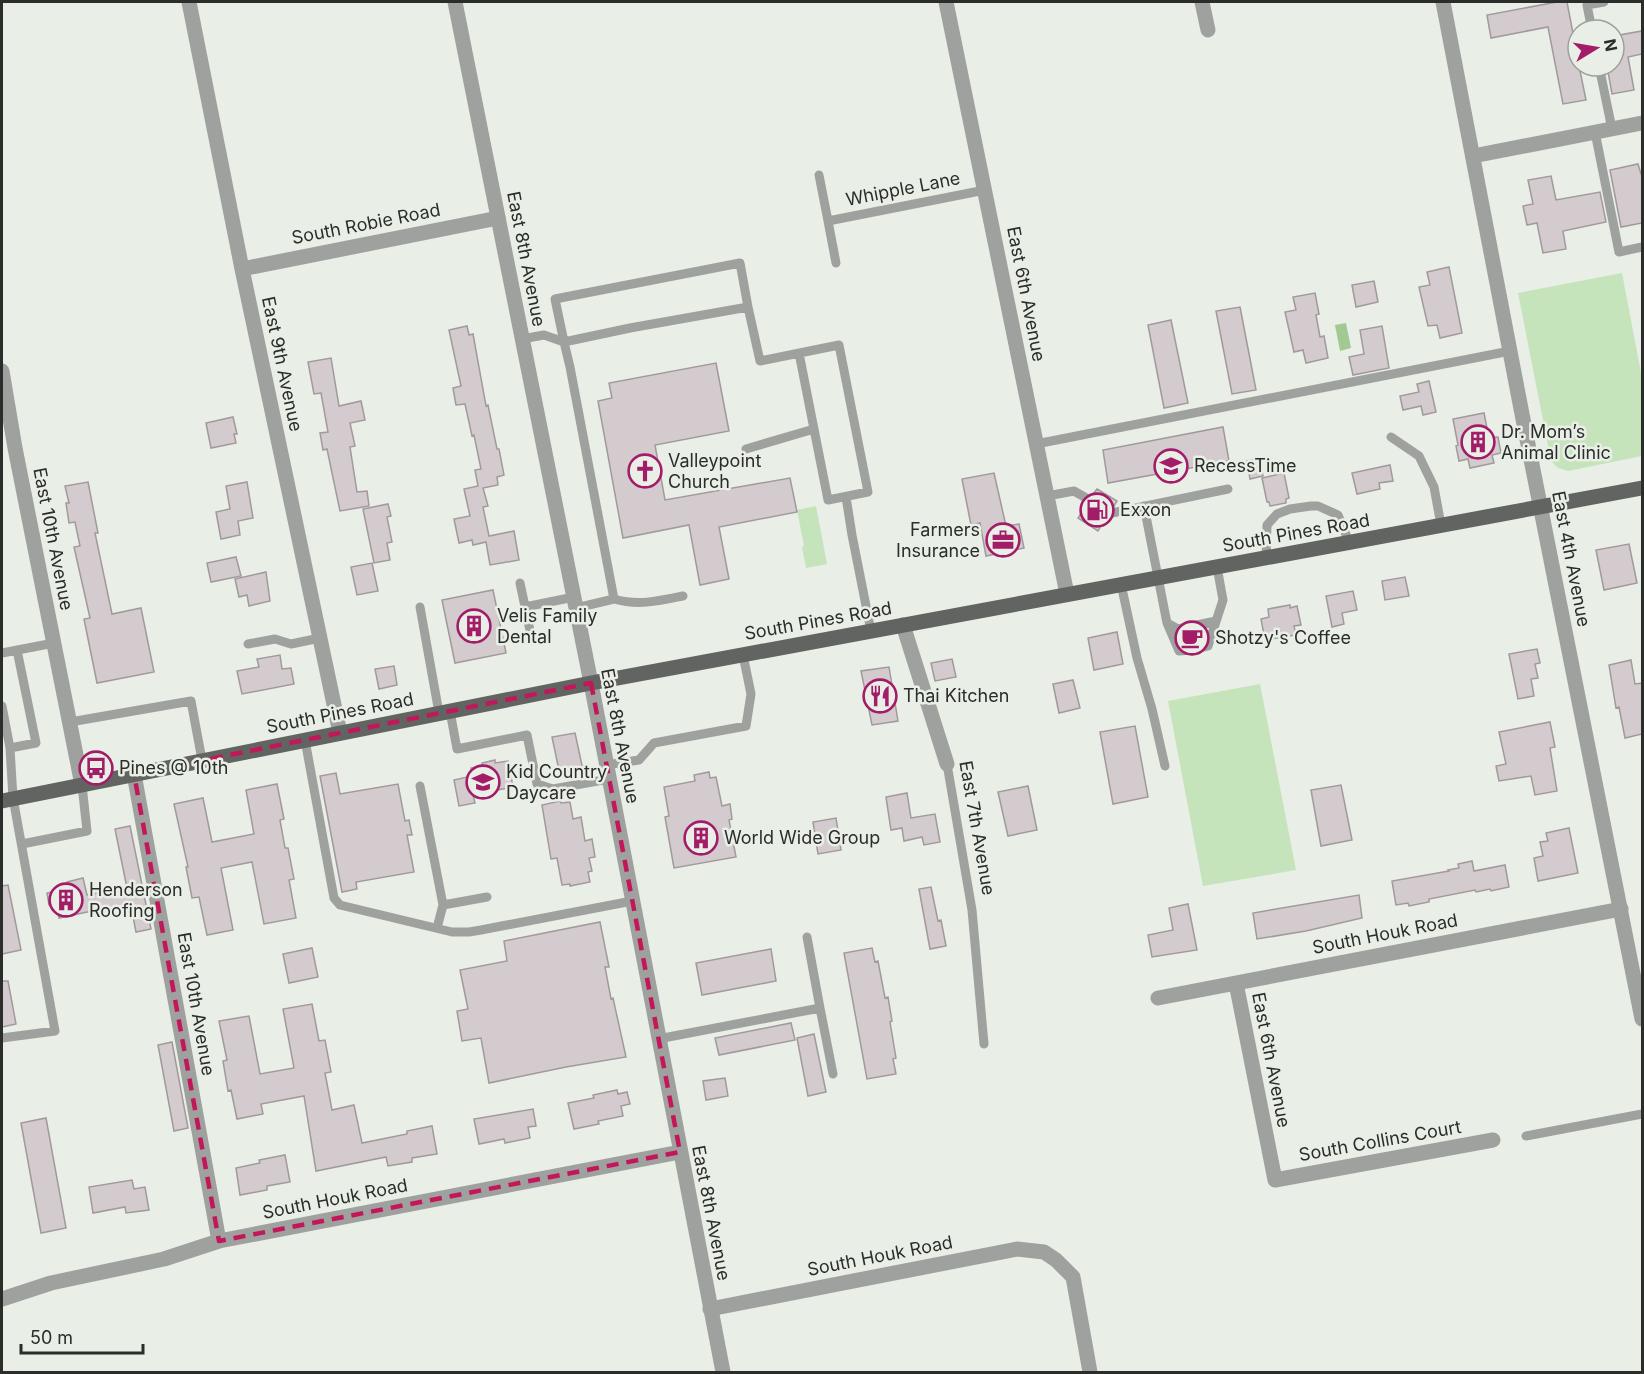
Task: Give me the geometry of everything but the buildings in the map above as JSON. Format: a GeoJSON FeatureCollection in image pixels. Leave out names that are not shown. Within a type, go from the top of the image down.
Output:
{"type":"FeatureCollection","features":[{"type":"Feature","properties":{"kind":"main road","name":"South Pines Road"},"geometry":{"type":"LineString","coordinates":[[7,800],[591,683],[1642,488]]}},
{"type":"Feature","properties":{"kind":"street","name":"East 9th Avenue"},"geometry":{"type":"LineString","coordinates":[[189,2],[242,269],[340,733]]}},
{"type":"Feature","properties":{"kind":"street","name":"East 8th Avenue"},"geometry":{"type":"LineString","coordinates":[[456,2],[591,683],[723,1372]]}},
{"type":"Feature","properties":{"kind":"street","name":"East 6th Avenue"},"geometry":{"type":"LineString","coordinates":[[946,2],[1067,594]]}},
{"type":"Feature","properties":{"kind":"street"},"geometry":{"type":"LineString","coordinates":[[1202,2],[1208,30]]}},
{"type":"Feature","properties":{"kind":"street","name":"East 4th Avenue"},"geometry":{"type":"LineString","coordinates":[[1443,2],[1642,1018]]}},
{"type":"Feature","properties":{"kind":"street"},"geometry":{"type":"LineString","coordinates":[[1473,156],[1642,123]]}},
{"type":"Feature","properties":{"kind":"street","name":"South Robie Road"},"geometry":{"type":"LineString","coordinates":[[242,269],[498,218]]}},
{"type":"Feature","properties":{"kind":"street","name":"East 10th Avenue"},"geometry":{"type":"LineString","coordinates":[[2,371],[8,449],[54,643],[82,785]]}},
{"type":"Feature","properties":{"kind":"street","name":"East 7th Avenue"},"geometry":{"type":"LineString","coordinates":[[903,625],[947,764]]}},
{"type":"Feature","properties":{"kind":"street","name":"East 10th Avenue"},"geometry":{"type":"LineString","coordinates":[[134,774],[219,1241]]}},
{"type":"Feature","properties":{"kind":"street","name":"South Houk Road"},"geometry":{"type":"LineString","coordinates":[[1158,998],[1621,909]]}},
{"type":"Feature","properties":{"kind":"street","name":"East 6th Avenue"},"geometry":{"type":"LineString","coordinates":[[1236,983],[1275,1180]]}},
{"type":"Feature","properties":{"kind":"street","name":"South Collins Court"},"geometry":{"type":"LineString","coordinates":[[1275,1180],[1493,1140]]}},
{"type":"Feature","properties":{"kind":"street","name":"South Houk Road"},"geometry":{"type":"LineString","coordinates":[[2,1299],[51,1283],[164,1259],[219,1241],[680,1152]]}},
{"type":"Feature","properties":{"kind":"street","name":"South Houk Road"},"geometry":{"type":"LineString","coordinates":[[710,1309],[1017,1249],[1044,1252],[1073,1277],[1090,1372]]}},
{"type":"Feature","properties":{"kind":"lane"},"geometry":{"type":"LineString","coordinates":[[1590,18],[1587,5],[1604,2]]}},
{"type":"Feature","properties":{"kind":"lane"},"geometry":{"type":"LineString","coordinates":[[1601,78],[1612,129]]}},
{"type":"Feature","properties":{"kind":"lane"},"geometry":{"type":"LineString","coordinates":[[1595,132],[1619,252],[1642,247]]}},
{"type":"Feature","properties":{"kind":"lane","name":"Whipple Lane"},"geometry":{"type":"LineString","coordinates":[[819,175],[836,263]]}},
{"type":"Feature","properties":{"kind":"lane","name":"Whipple Lane"},"geometry":{"type":"LineString","coordinates":[[828,221],[985,190]]}},
{"type":"Feature","properties":{"kind":"lane"},"geometry":{"type":"LineString","coordinates":[[614,599],[555,299],[740,263],[760,361],[799,353],[839,345],[868,492],[828,500],[799,353]]}},
{"type":"Feature","properties":{"kind":"lane"},"geometry":{"type":"LineString","coordinates":[[522,339],[544,335],[564,342],[748,307]]}},
{"type":"Feature","properties":{"kind":"lane"},"geometry":{"type":"LineString","coordinates":[[1036,444],[1510,351]]}},
{"type":"Feature","properties":{"kind":"lane"},"geometry":{"type":"LineString","coordinates":[[746,449],[814,429]]}},
{"type":"Feature","properties":{"kind":"lane"},"geometry":{"type":"LineString","coordinates":[[1391,437],[1419,456],[1434,487],[1441,525]]}},
{"type":"Feature","properties":{"kind":"lane"},"geometry":{"type":"LineString","coordinates":[[1047,496],[1074,491],[1112,513],[1228,489]]}},
{"type":"Feature","properties":{"kind":"lane"},"geometry":{"type":"LineString","coordinates":[[846,496],[871,631]]}},
{"type":"Feature","properties":{"kind":"lane"},"geometry":{"type":"LineString","coordinates":[[1144,506],[1167,623],[1179,651],[1208,646],[1223,600],[1217,567]]}},
{"type":"Feature","properties":{"kind":"lane"},"geometry":{"type":"LineString","coordinates":[[1266,558],[1266,525],[1277,514],[1290,509],[1318,506],[1337,515],[1349,542]]}},
{"type":"Feature","properties":{"kind":"lane"},"geometry":{"type":"LineString","coordinates":[[520,583],[532,640]]}},
{"type":"Feature","properties":{"kind":"lane"},"geometry":{"type":"LineString","coordinates":[[1122,585],[1137,658],[1166,766]]}},
{"type":"Feature","properties":{"kind":"lane"},"geometry":{"type":"LineString","coordinates":[[525,607],[614,599],[627,603],[640,603],[683,596]]}},
{"type":"Feature","properties":{"kind":"lane"},"geometry":{"type":"LineString","coordinates":[[420,607],[445,712],[457,749],[527,735],[537,784],[553,789],[639,760],[654,743],[746,726],[750,694],[744,655]]}},
{"type":"Feature","properties":{"kind":"lane"},"geometry":{"type":"LineString","coordinates":[[1167,623],[1178,628],[1216,621]]}},
{"type":"Feature","properties":{"kind":"lane"},"geometry":{"type":"LineString","coordinates":[[248,644],[275,639],[291,644],[320,638]]}},
{"type":"Feature","properties":{"kind":"lane"},"geometry":{"type":"LineString","coordinates":[[2,653],[54,643]]}},
{"type":"Feature","properties":{"kind":"lane"},"geometry":{"type":"LineString","coordinates":[[10,748],[36,743],[17,650]]}},
{"type":"Feature","properties":{"kind":"lane"},"geometry":{"type":"LineString","coordinates":[[70,722],[191,701],[202,760]]}},
{"type":"Feature","properties":{"kind":"lane"},"geometry":{"type":"LineString","coordinates":[[2,706],[10,748],[7,800],[22,844],[55,1031],[2,1038]]}},
{"type":"Feature","properties":{"kind":"lane"},"geometry":{"type":"LineString","coordinates":[[305,740],[334,898],[340,906],[459,933],[632,901]]}},
{"type":"Feature","properties":{"kind":"lane","name":"East 7th Avenue"},"geometry":{"type":"LineString","coordinates":[[947,764],[972,910],[984,1044]]}},
{"type":"Feature","properties":{"kind":"lane"},"geometry":{"type":"LineString","coordinates":[[22,844],[87,831],[82,785]]}},
{"type":"Feature","properties":{"kind":"lane"},"geometry":{"type":"LineString","coordinates":[[420,786],[443,905],[437,928]]}},
{"type":"Feature","properties":{"kind":"lane"},"geometry":{"type":"LineString","coordinates":[[443,905],[487,897]]}},
{"type":"Feature","properties":{"kind":"lane"},"geometry":{"type":"LineString","coordinates":[[807,937],[833,1074]]}},
{"type":"Feature","properties":{"kind":"lane"},"geometry":{"type":"LineString","coordinates":[[658,1040],[820,1008]]}},
{"type":"Feature","properties":{"kind":"lane"},"geometry":{"type":"LineString","coordinates":[[1526,1136],[1642,1114]]}},
{"type":"Feature","properties":{"kind":"highlighted area"},"geometry":{"type":"Polygon","coordinates":[[[591,683],[680,1152],[219,1241],[134,774],[591,683]]]}},
{"type":"Feature","properties":{"kind":"shaded area"},"geometry":{"type":"Polygon","coordinates":[[[1622,273],[1642,378],[1642,456],[1568,471],[1558,468],[1551,461],[1518,293],[1622,273]]]}},
{"type":"Feature","properties":{"kind":"shaded area"},"geometry":{"type":"Polygon","coordinates":[[[1346,323],[1351,348],[1340,351],[1335,325],[1346,323]]]}},
{"type":"Feature","properties":{"kind":"shaded area"},"geometry":{"type":"Polygon","coordinates":[[[816,506],[827,564],[806,568],[797,510],[816,506]]]}},
{"type":"Feature","properties":{"kind":"shaded area"},"geometry":{"type":"Polygon","coordinates":[[[1260,684],[1296,870],[1203,886],[1168,701],[1260,684]]]}},
{"type":"Feature","properties":{"kind":"place","name":"Dr. Mom’s Animal Clinic"},"geometry":{"type":"Point","coordinates":[1478,442]}},
{"type":"Feature","properties":{"kind":"place","name":"RecessTime"},"geometry":{"type":"Point","coordinates":[1171,466]}},
{"type":"Feature","properties":{"kind":"place","name":"Valleypoint Church"},"geometry":{"type":"Point","coordinates":[645,471]}},
{"type":"Feature","properties":{"kind":"place","name":"Exxon"},"geometry":{"type":"Point","coordinates":[1097,510]}},
{"type":"Feature","properties":{"kind":"place","name":"Farmers Insurance"},"geometry":{"type":"Point","coordinates":[1003,540]}},
{"type":"Feature","properties":{"kind":"place","name":"Velis Family Dental"},"geometry":{"type":"Point","coordinates":[474,626]}},
{"type":"Feature","properties":{"kind":"place","name":"Shotzy's Coffee"},"geometry":{"type":"Point","coordinates":[1192,638]}},
{"type":"Feature","properties":{"kind":"place","name":"Thai Kitchen"},"geometry":{"type":"Point","coordinates":[880,696]}},
{"type":"Feature","properties":{"kind":"place","name":"Pines @ 10th"},"geometry":{"type":"Point","coordinates":[96,768]}},
{"type":"Feature","properties":{"kind":"place","name":"Kid Country Daycare"},"geometry":{"type":"Point","coordinates":[483,782]}},
{"type":"Feature","properties":{"kind":"place","name":"World Wide Group"},"geometry":{"type":"Point","coordinates":[701,838]}},
{"type":"Feature","properties":{"kind":"place","name":"Henderson Roofing"},"geometry":{"type":"Point","coordinates":[66,900]}}]}
